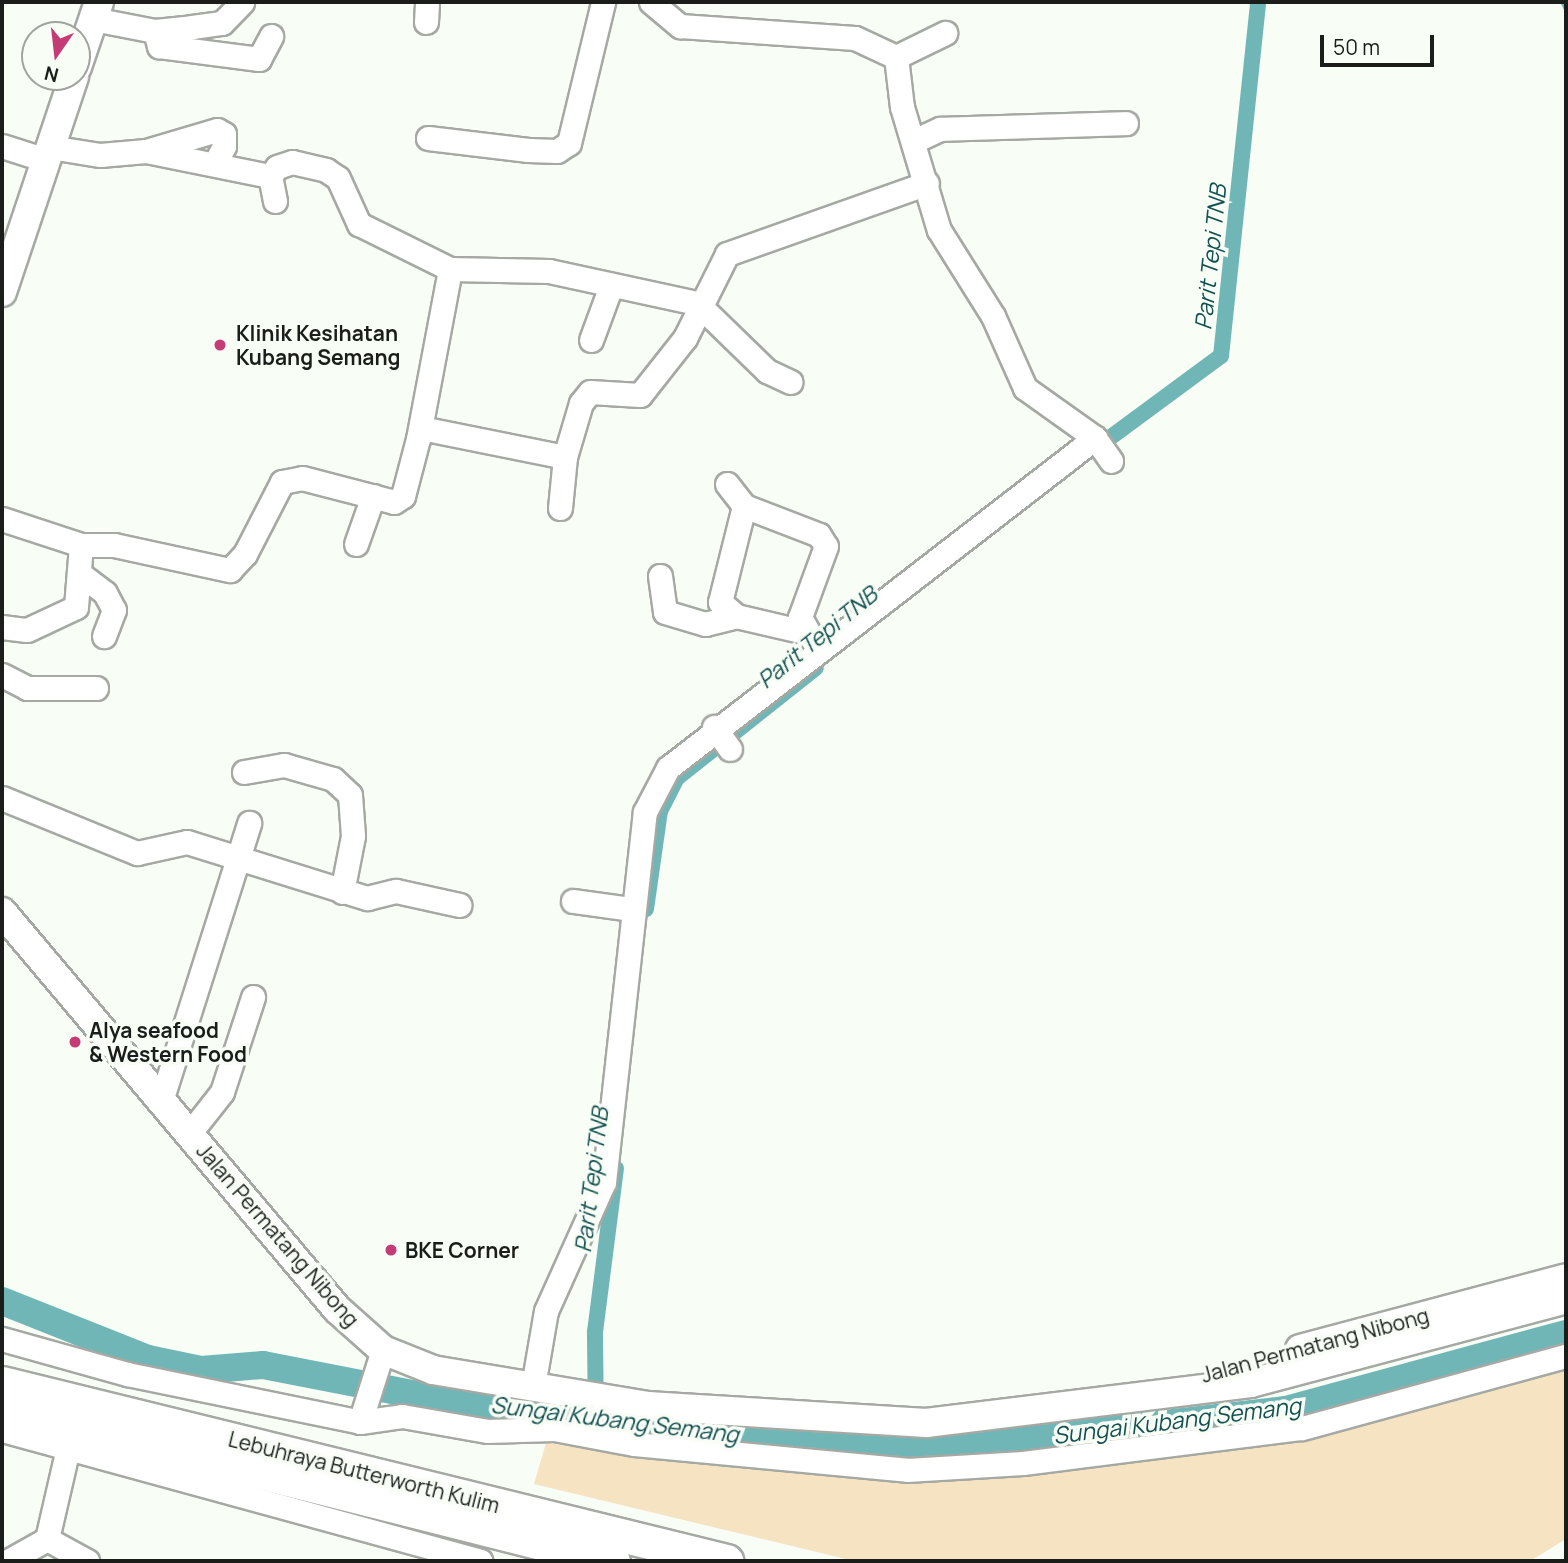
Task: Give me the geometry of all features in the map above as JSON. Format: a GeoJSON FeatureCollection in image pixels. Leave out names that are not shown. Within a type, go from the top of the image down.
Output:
{"type":"FeatureCollection","features":[{"type":"Feature","properties":{"kind":"highway","name":"Lebuhraya Butterworth Kulim"},"geometry":{"type":"LineString","coordinates":[[2,1383],[622,1549]]}},
{"type":"Feature","properties":{"kind":"highway","name":"Lebuhraya Butterworth Kulim"},"geometry":{"type":"LineString","coordinates":[[2,1407],[622,1549],[726,1561]]}},
{"type":"Feature","properties":{"kind":"main road"},"geometry":{"type":"LineString","coordinates":[[2,292],[69,91]]}},
{"type":"Feature","properties":{"kind":"main road","name":"Jalan Permatang Nibong"},"geometry":{"type":"LineString","coordinates":[[2,912],[379,1358],[433,1370],[648,1406],[926,1423],[1063,1409],[1251,1382],[1566,1299]]}},
{"type":"Feature","properties":{"kind":"main road","name":"Jalan Permatang Nibong"},"geometry":{"type":"LineString","coordinates":[[1063,1409],[1566,1278]]}},
{"type":"Feature","properties":{"kind":"street"},"geometry":{"type":"LineString","coordinates":[[428,138],[528,150],[557,151],[569,143],[603,2]]}},
{"type":"Feature","properties":{"kind":"street"},"geometry":{"type":"LineString","coordinates":[[651,2],[680,26],[855,38],[897,57]]}},
{"type":"Feature","properties":{"kind":"street"},"geometry":{"type":"LineString","coordinates":[[96,10],[155,31],[222,23],[247,4]]}},
{"type":"Feature","properties":{"kind":"street"},"geometry":{"type":"LineString","coordinates":[[155,31],[159,46],[259,59],[271,36]]}},
{"type":"Feature","properties":{"kind":"street"},"geometry":{"type":"LineString","coordinates":[[897,57],[945,33]]}},
{"type":"Feature","properties":{"kind":"street"},"geometry":{"type":"LineString","coordinates":[[533,1386],[546,1311],[604,1182],[631,909],[645,812],[668,768],[722,738],[811,640],[1103,449],[1025,388],[993,317],[939,230],[902,107],[897,57]]}},
{"type":"Feature","properties":{"kind":"street"},"geometry":{"type":"LineString","coordinates":[[914,141],[940,129],[1126,123]]}},
{"type":"Feature","properties":{"kind":"street"},"geometry":{"type":"LineString","coordinates":[[2,146],[48,154],[100,155],[146,151],[217,130],[224,146],[215,162]]}},
{"type":"Feature","properties":{"kind":"street"},"geometry":{"type":"LineString","coordinates":[[146,151],[215,162],[270,176],[292,162],[333,173],[359,224],[450,269],[549,271],[697,303],[766,371],[791,382]]}},
{"type":"Feature","properties":{"kind":"street"},"geometry":{"type":"LineString","coordinates":[[270,176],[275,201]]}},
{"type":"Feature","properties":{"kind":"street"},"geometry":{"type":"LineString","coordinates":[[560,508],[565,457],[590,392],[640,396],[685,338],[697,303],[727,254],[927,183]]}},
{"type":"Feature","properties":{"kind":"street"},"geometry":{"type":"LineString","coordinates":[[2,519],[80,545],[114,545],[230,569],[245,554],[282,482],[302,478],[384,499],[403,496],[421,428],[450,269]]}},
{"type":"Feature","properties":{"kind":"street"},"geometry":{"type":"LineString","coordinates":[[591,340],[611,286]]}},
{"type":"Feature","properties":{"kind":"street"},"geometry":{"type":"LineString","coordinates":[[421,428],[565,457]]}},
{"type":"Feature","properties":{"kind":"street"},"geometry":{"type":"LineString","coordinates":[[727,484],[744,506],[820,535],[826,546],[800,618],[811,640]]}},
{"type":"Feature","properties":{"kind":"street"},"geometry":{"type":"LineString","coordinates":[[356,544],[384,499]]}},
{"type":"Feature","properties":{"kind":"street"},"geometry":{"type":"LineString","coordinates":[[744,506],[720,603],[736,615],[811,640]]}},
{"type":"Feature","properties":{"kind":"street"},"geometry":{"type":"LineString","coordinates":[[4,633],[64,617],[76,607],[80,545]]}},
{"type":"Feature","properties":{"kind":"street"},"geometry":{"type":"LineString","coordinates":[[80,574],[106,593],[114,610],[104,636]]}},
{"type":"Feature","properties":{"kind":"street"},"geometry":{"type":"LineString","coordinates":[[660,576],[665,612],[705,624],[736,615]]}},
{"type":"Feature","properties":{"kind":"street"},"geometry":{"type":"LineString","coordinates":[[2,675],[27,688],[96,688]]}},
{"type":"Feature","properties":{"kind":"street"},"geometry":{"type":"LineString","coordinates":[[244,772],[284,765],[333,779],[350,795],[353,836],[342,892]]}},
{"type":"Feature","properties":{"kind":"street"},"geometry":{"type":"LineString","coordinates":[[2,798],[137,853],[182,841],[367,898],[396,891],[459,905]]}},
{"type":"Feature","properties":{"kind":"street"},"geometry":{"type":"LineString","coordinates":[[161,1101],[242,859],[250,823]]}},
{"type":"Feature","properties":{"kind":"street"},"geometry":{"type":"LineString","coordinates":[[573,901],[631,909]]}},
{"type":"Feature","properties":{"kind":"street"},"geometry":{"type":"LineString","coordinates":[[189,1134],[222,1092],[253,997]]}},
{"type":"Feature","properties":{"kind":"street"},"geometry":{"type":"LineString","coordinates":[[2,1339],[127,1374],[361,1417],[402,1416],[488,1431],[528,1427],[634,1444],[919,1469],[1037,1461],[1302,1428],[1566,1356]]}},
{"type":"Feature","properties":{"kind":"street"},"geometry":{"type":"LineString","coordinates":[[361,1417],[379,1358]]}},
{"type":"Feature","properties":{"kind":"street"},"geometry":{"type":"LineString","coordinates":[[2,1430],[456,1558],[480,1561]]}},
{"type":"Feature","properties":{"kind":"street"},"geometry":{"type":"LineString","coordinates":[[8,1561],[47,1539],[68,1448]]}},
{"type":"Feature","properties":{"kind":"street"},"geometry":{"type":"LineString","coordinates":[[47,1539],[88,1561]]}},
{"type":"Feature","properties":{"kind":"shaded area"},"geometry":{"type":"Polygon","coordinates":[[[1566,1363],[1566,1539],[1530,1561],[854,1561],[534,1484],[546,1443],[757,1466],[933,1476],[1148,1459],[1356,1424],[1566,1363]]]}},
{"type":"Feature","properties":{"kind":"waterway","name":"Parit Tepi TNB"},"geometry":{"type":"LineString","coordinates":[[1092,451],[1221,356],[1258,2]]}},
{"type":"Feature","properties":{"kind":"waterway"},"geometry":{"type":"LineString","coordinates":[[1563,2],[1566,8]]}},
{"type":"Feature","properties":{"kind":"waterway","name":"Parit Tepi TNB"},"geometry":{"type":"LineString","coordinates":[[646,909],[660,811],[677,778],[816,668]]}},
{"type":"Feature","properties":{"kind":"waterway","name":"Parit Tepi TNB"},"geometry":{"type":"LineString","coordinates":[[596,1420],[595,1332],[616,1168]]}},
{"type":"Feature","properties":{"kind":"waterway","name":"Sungai Kubang Semang"},"geometry":{"type":"LineString","coordinates":[[2,1301],[148,1359],[201,1370],[263,1365],[433,1398],[673,1431],[819,1434],[887,1447],[948,1449],[1286,1410],[1566,1334]]}},
{"type":"Feature","properties":{"kind":"place","name":"Klinik Kesihatan Kubang Semang"},"geometry":{"type":"Point","coordinates":[220,345]}},
{"type":"Feature","properties":{"kind":"place","name":"Alya seafood & Western Food"},"geometry":{"type":"Point","coordinates":[75,1042]}},
{"type":"Feature","properties":{"kind":"place","name":"BKE Corner"},"geometry":{"type":"Point","coordinates":[391,1250]}}]}
